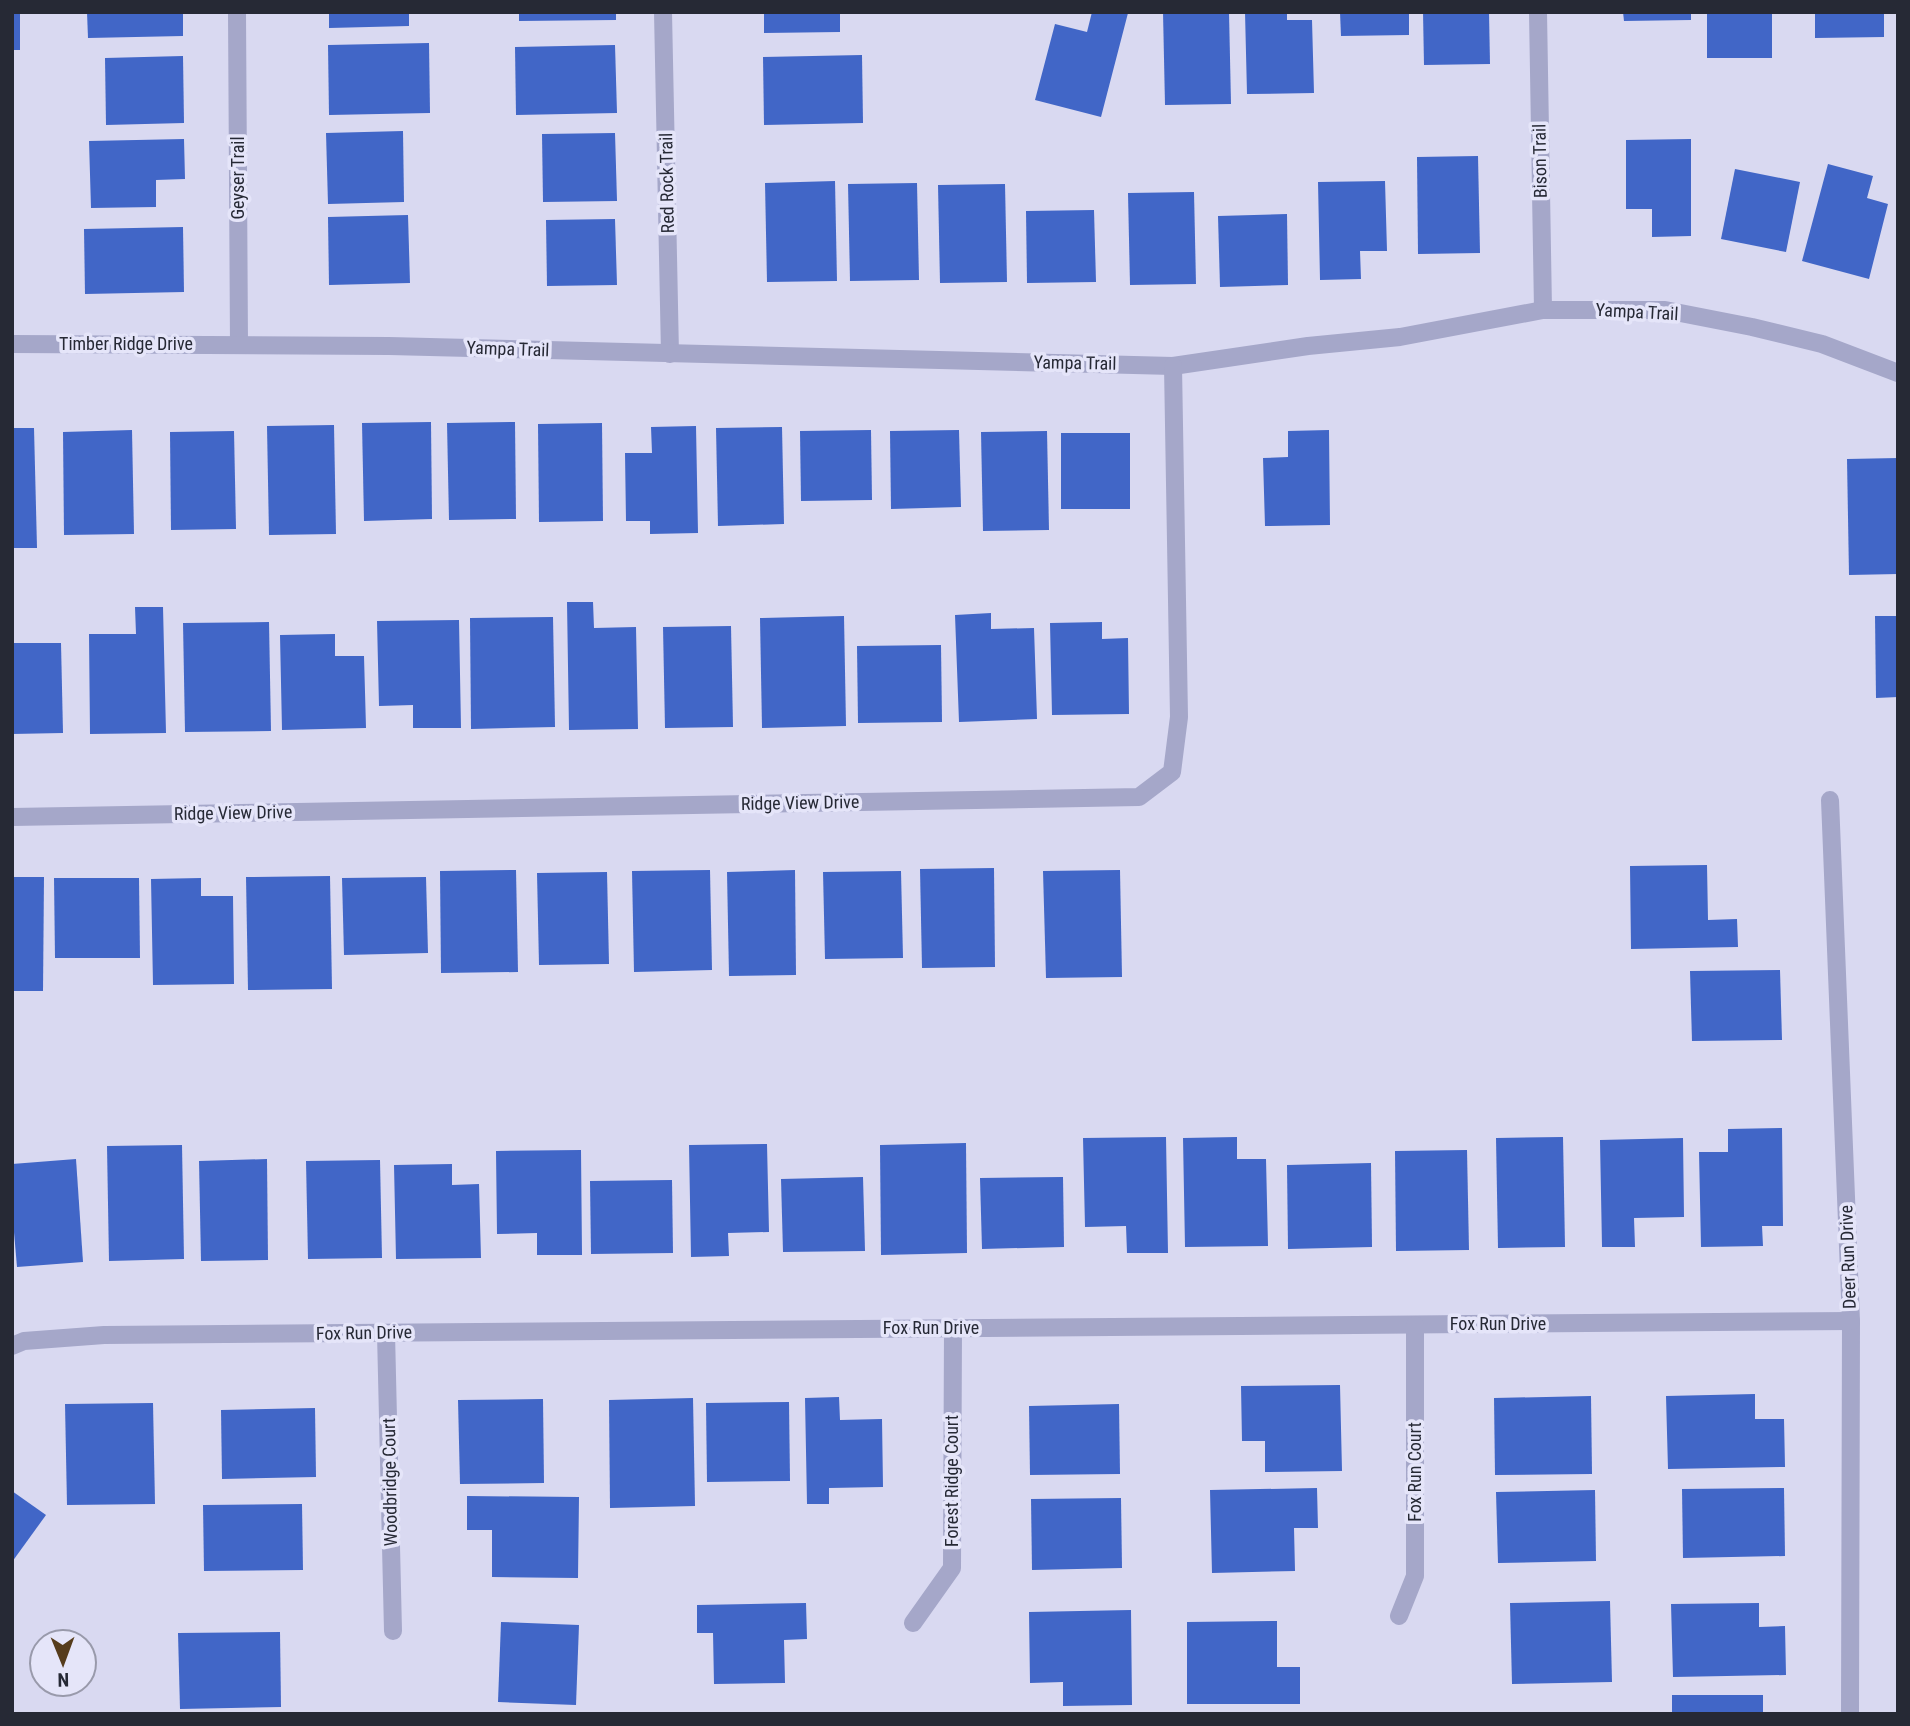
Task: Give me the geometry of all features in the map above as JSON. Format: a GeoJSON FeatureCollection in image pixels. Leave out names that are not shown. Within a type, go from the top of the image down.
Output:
{"type":"FeatureCollection","features":[{"type":"Feature","properties":{"kind":"street","name":"Geyser Trail"},"geometry":{"type":"LineString","coordinates":[[237,12],[239,344]]}},
{"type":"Feature","properties":{"kind":"street","name":"Red Rock Trail"},"geometry":{"type":"LineString","coordinates":[[663,12],[670,354]]}},
{"type":"Feature","properties":{"kind":"street","name":"Bison Trail"},"geometry":{"type":"LineString","coordinates":[[1538,12],[1543,310]]}},
{"type":"Feature","properties":{"kind":"street","name":"Yampa Trail"},"geometry":{"type":"LineString","coordinates":[[239,344],[1173,366],[1308,346],[1400,337],[1543,310],[1665,310],[1822,344],[1898,373]]}},
{"type":"Feature","properties":{"kind":"street","name":"Timber Ridge Drive"},"geometry":{"type":"LineString","coordinates":[[12,344],[239,344]]}},
{"type":"Feature","properties":{"kind":"street","name":"Ridge View Drive"},"geometry":{"type":"LineString","coordinates":[[12,817],[1139,797],[1172,772],[1180,717],[1173,366]]}},
{"type":"Feature","properties":{"kind":"street","name":"Deer Run Drive"},"geometry":{"type":"LineString","coordinates":[[1829,800],[1851,1321],[1850,1714]]}},
{"type":"Feature","properties":{"kind":"street","name":"Fox Run Drive"},"geometry":{"type":"LineString","coordinates":[[12,1346],[24,1341],[104,1335],[1851,1321]]}},
{"type":"Feature","properties":{"kind":"street","name":"Fox Run Court"},"geometry":{"type":"LineString","coordinates":[[1399,1616],[1415,1576],[1415,1325]]}},
{"type":"Feature","properties":{"kind":"street","name":"Forest Ridge Court"},"geometry":{"type":"LineString","coordinates":[[914,1623],[952,1567],[953,1328]]}},
{"type":"Feature","properties":{"kind":"street","name":"Woodbridge Court"},"geometry":{"type":"LineString","coordinates":[[386,1333],[393,1631]]}},
{"type":"Feature","properties":{"kind":"building"},"geometry":{"type":"Polygon","coordinates":[[[12,12],[20,12],[20,50],[12,50],[12,12]]]}},
{"type":"Feature","properties":{"kind":"building"},"geometry":{"type":"Polygon","coordinates":[[[87,12],[183,12],[183,36],[88,38],[87,12]]]}},
{"type":"Feature","properties":{"kind":"building"},"geometry":{"type":"Polygon","coordinates":[[[329,12],[409,12],[409,26],[329,28],[329,12]]]}},
{"type":"Feature","properties":{"kind":"building"},"geometry":{"type":"Polygon","coordinates":[[[519,12],[616,12],[616,20],[519,21],[519,12]]]}},
{"type":"Feature","properties":{"kind":"building"},"geometry":{"type":"Polygon","coordinates":[[[764,12],[840,12],[840,32],[764,33],[764,12]]]}},
{"type":"Feature","properties":{"kind":"building"},"geometry":{"type":"Polygon","coordinates":[[[1092,12],[1128,13],[1101,117],[1035,100],[1055,24],[1087,32],[1092,12]]]}},
{"type":"Feature","properties":{"kind":"building"},"geometry":{"type":"Polygon","coordinates":[[[1163,12],[1229,12],[1231,104],[1165,105],[1163,12]]]}},
{"type":"Feature","properties":{"kind":"building"},"geometry":{"type":"Polygon","coordinates":[[[1245,12],[1287,12],[1287,20],[1312,20],[1314,93],[1247,94],[1245,12]]]}},
{"type":"Feature","properties":{"kind":"building"},"geometry":{"type":"Polygon","coordinates":[[[1340,12],[1409,12],[1409,35],[1341,36],[1340,12]]]}},
{"type":"Feature","properties":{"kind":"building"},"geometry":{"type":"Polygon","coordinates":[[[1423,12],[1489,12],[1490,64],[1424,65],[1423,12]]]}},
{"type":"Feature","properties":{"kind":"building"},"geometry":{"type":"Polygon","coordinates":[[[1623,12],[1691,12],[1691,20],[1624,21],[1623,12]]]}},
{"type":"Feature","properties":{"kind":"building"},"geometry":{"type":"Polygon","coordinates":[[[1707,12],[1772,12],[1772,58],[1707,58],[1707,12]]]}},
{"type":"Feature","properties":{"kind":"building"},"geometry":{"type":"Polygon","coordinates":[[[1815,12],[1884,12],[1884,37],[1815,38],[1815,12]]]}},
{"type":"Feature","properties":{"kind":"building"},"geometry":{"type":"Polygon","coordinates":[[[429,43],[430,113],[329,115],[328,45],[429,43]]]}},
{"type":"Feature","properties":{"kind":"building"},"geometry":{"type":"Polygon","coordinates":[[[615,45],[617,113],[516,115],[515,47],[615,45]]]}},
{"type":"Feature","properties":{"kind":"building"},"geometry":{"type":"Polygon","coordinates":[[[862,55],[863,123],[764,125],[763,57],[862,55]]]}},
{"type":"Feature","properties":{"kind":"building"},"geometry":{"type":"Polygon","coordinates":[[[183,56],[184,123],[106,125],[105,58],[183,56]]]}},
{"type":"Feature","properties":{"kind":"building"},"geometry":{"type":"Polygon","coordinates":[[[403,131],[404,202],[328,204],[326,133],[403,131]]]}},
{"type":"Feature","properties":{"kind":"building"},"geometry":{"type":"Polygon","coordinates":[[[615,133],[617,201],[543,202],[542,134],[615,133]]]}},
{"type":"Feature","properties":{"kind":"building"},"geometry":{"type":"Polygon","coordinates":[[[184,139],[185,179],[156,180],[156,207],[91,208],[89,141],[184,139]]]}},
{"type":"Feature","properties":{"kind":"building"},"geometry":{"type":"Polygon","coordinates":[[[1691,139],[1691,236],[1652,237],[1652,209],[1626,209],[1626,140],[1691,139]]]}},
{"type":"Feature","properties":{"kind":"building"},"geometry":{"type":"Polygon","coordinates":[[[1478,156],[1480,253],[1418,254],[1417,157],[1478,156]]]}},
{"type":"Feature","properties":{"kind":"building"},"geometry":{"type":"Polygon","coordinates":[[[1828,164],[1873,176],[1867,198],[1888,204],[1869,279],[1802,261],[1828,164]]]}},
{"type":"Feature","properties":{"kind":"building"},"geometry":{"type":"Polygon","coordinates":[[[1735,169],[1800,182],[1786,252],[1721,239],[1735,169]]]}},
{"type":"Feature","properties":{"kind":"building"},"geometry":{"type":"Polygon","coordinates":[[[835,181],[837,281],[767,282],[765,183],[835,181]]]}},
{"type":"Feature","properties":{"kind":"building"},"geometry":{"type":"Polygon","coordinates":[[[1385,181],[1387,251],[1360,251],[1361,279],[1320,280],[1318,182],[1385,181]]]}},
{"type":"Feature","properties":{"kind":"building"},"geometry":{"type":"Polygon","coordinates":[[[917,183],[919,280],[850,281],[848,184],[917,183]]]}},
{"type":"Feature","properties":{"kind":"building"},"geometry":{"type":"Polygon","coordinates":[[[1005,184],[1007,282],[940,283],[938,185],[1005,184]]]}},
{"type":"Feature","properties":{"kind":"building"},"geometry":{"type":"Polygon","coordinates":[[[1194,192],[1196,284],[1130,285],[1128,193],[1194,192]]]}},
{"type":"Feature","properties":{"kind":"building"},"geometry":{"type":"Polygon","coordinates":[[[1094,210],[1096,282],[1027,283],[1026,211],[1094,210]]]}},
{"type":"Feature","properties":{"kind":"building"},"geometry":{"type":"Polygon","coordinates":[[[1287,214],[1288,285],[1220,287],[1218,216],[1287,214]]]}},
{"type":"Feature","properties":{"kind":"building"},"geometry":{"type":"Polygon","coordinates":[[[408,215],[410,283],[329,285],[328,217],[408,215]]]}},
{"type":"Feature","properties":{"kind":"building"},"geometry":{"type":"Polygon","coordinates":[[[615,219],[617,285],[547,286],[546,220],[615,219]]]}},
{"type":"Feature","properties":{"kind":"building"},"geometry":{"type":"Polygon","coordinates":[[[183,227],[184,292],[85,294],[84,229],[183,227]]]}},
{"type":"Feature","properties":{"kind":"building"},"geometry":{"type":"Polygon","coordinates":[[[431,422],[432,519],[364,521],[362,423],[431,422]]]}},
{"type":"Feature","properties":{"kind":"building"},"geometry":{"type":"Polygon","coordinates":[[[515,422],[516,519],[449,520],[447,423],[515,422]]]}},
{"type":"Feature","properties":{"kind":"building"},"geometry":{"type":"Polygon","coordinates":[[[602,423],[603,521],[539,522],[538,424],[602,423]]]}},
{"type":"Feature","properties":{"kind":"building"},"geometry":{"type":"Polygon","coordinates":[[[334,425],[336,534],[269,535],[267,426],[334,425]]]}},
{"type":"Feature","properties":{"kind":"building"},"geometry":{"type":"Polygon","coordinates":[[[696,426],[698,533],[650,534],[650,521],[626,521],[625,453],[652,453],[651,427],[696,426]]]}},
{"type":"Feature","properties":{"kind":"building"},"geometry":{"type":"Polygon","coordinates":[[[782,427],[784,524],[718,526],[716,428],[782,427]]]}},
{"type":"Feature","properties":{"kind":"building"},"geometry":{"type":"Polygon","coordinates":[[[12,428],[34,428],[37,548],[12,548],[12,428]]]}},
{"type":"Feature","properties":{"kind":"building"},"geometry":{"type":"Polygon","coordinates":[[[132,430],[134,534],[64,535],[63,432],[132,430]]]}},
{"type":"Feature","properties":{"kind":"building"},"geometry":{"type":"Polygon","coordinates":[[[871,430],[872,500],[801,501],[800,431],[871,430]]]}},
{"type":"Feature","properties":{"kind":"building"},"geometry":{"type":"Polygon","coordinates":[[[959,430],[961,507],[891,509],[890,431],[959,430]]]}},
{"type":"Feature","properties":{"kind":"building"},"geometry":{"type":"Polygon","coordinates":[[[1329,430],[1330,525],[1265,526],[1263,458],[1288,457],[1288,431],[1329,430]]]}},
{"type":"Feature","properties":{"kind":"building"},"geometry":{"type":"Polygon","coordinates":[[[234,431],[236,529],[171,530],[170,432],[234,431]]]}},
{"type":"Feature","properties":{"kind":"building"},"geometry":{"type":"Polygon","coordinates":[[[1047,431],[1049,530],[983,531],[981,432],[1047,431]]]}},
{"type":"Feature","properties":{"kind":"building"},"geometry":{"type":"Polygon","coordinates":[[[1061,433],[1130,433],[1130,509],[1061,509],[1061,433]]]}},
{"type":"Feature","properties":{"kind":"building"},"geometry":{"type":"Polygon","coordinates":[[[1898,458],[1898,574],[1849,575],[1847,459],[1898,458]]]}},
{"type":"Feature","properties":{"kind":"building"},"geometry":{"type":"Polygon","coordinates":[[[567,602],[593,602],[594,628],[636,627],[638,729],[569,730],[567,602]]]}},
{"type":"Feature","properties":{"kind":"building"},"geometry":{"type":"Polygon","coordinates":[[[135,607],[163,607],[166,733],[90,734],[89,634],[136,634],[135,607]]]}},
{"type":"Feature","properties":{"kind":"building"},"geometry":{"type":"Polygon","coordinates":[[[991,613],[991,629],[1034,628],[1037,719],[959,722],[955,615],[991,613]]]}},
{"type":"Feature","properties":{"kind":"building"},"geometry":{"type":"Polygon","coordinates":[[[844,616],[846,726],[762,728],[760,618],[844,616]]]}},
{"type":"Feature","properties":{"kind":"building"},"geometry":{"type":"Polygon","coordinates":[[[1875,616],[1898,616],[1898,697],[1876,698],[1875,616]]]}},
{"type":"Feature","properties":{"kind":"building"},"geometry":{"type":"Polygon","coordinates":[[[553,617],[555,727],[471,729],[470,618],[553,617]]]}},
{"type":"Feature","properties":{"kind":"building"},"geometry":{"type":"Polygon","coordinates":[[[459,620],[461,728],[413,728],[413,705],[379,706],[377,621],[459,620]]]}},
{"type":"Feature","properties":{"kind":"building"},"geometry":{"type":"Polygon","coordinates":[[[269,622],[271,731],[185,732],[183,623],[269,622]]]}},
{"type":"Feature","properties":{"kind":"building"},"geometry":{"type":"Polygon","coordinates":[[[1102,622],[1102,639],[1128,638],[1129,714],[1052,715],[1050,623],[1102,622]]]}},
{"type":"Feature","properties":{"kind":"building"},"geometry":{"type":"Polygon","coordinates":[[[731,626],[733,727],[665,728],[663,627],[731,626]]]}},
{"type":"Feature","properties":{"kind":"building"},"geometry":{"type":"Polygon","coordinates":[[[335,634],[335,656],[364,656],[366,728],[282,730],[280,635],[335,634]]]}},
{"type":"Feature","properties":{"kind":"building"},"geometry":{"type":"Polygon","coordinates":[[[12,643],[61,643],[63,733],[12,734],[12,643]]]}},
{"type":"Feature","properties":{"kind":"building"},"geometry":{"type":"Polygon","coordinates":[[[941,645],[942,722],[858,723],[857,646],[941,645]]]}},
{"type":"Feature","properties":{"kind":"building"},"geometry":{"type":"Polygon","coordinates":[[[1707,865],[1708,920],[1737,919],[1738,947],[1631,949],[1630,866],[1707,865]]]}},
{"type":"Feature","properties":{"kind":"building"},"geometry":{"type":"Polygon","coordinates":[[[994,868],[995,967],[922,968],[920,869],[994,868]]]}},
{"type":"Feature","properties":{"kind":"building"},"geometry":{"type":"Polygon","coordinates":[[[516,870],[518,972],[441,973],[440,871],[516,870]]]}},
{"type":"Feature","properties":{"kind":"building"},"geometry":{"type":"Polygon","coordinates":[[[710,870],[712,970],[634,972],[632,871],[710,870]]]}},
{"type":"Feature","properties":{"kind":"building"},"geometry":{"type":"Polygon","coordinates":[[[795,870],[796,975],[729,976],[727,872],[795,870]]]}},
{"type":"Feature","properties":{"kind":"building"},"geometry":{"type":"Polygon","coordinates":[[[1120,870],[1122,977],[1046,978],[1043,871],[1120,870]]]}},
{"type":"Feature","properties":{"kind":"building"},"geometry":{"type":"Polygon","coordinates":[[[901,871],[903,958],[825,959],[823,872],[901,871]]]}},
{"type":"Feature","properties":{"kind":"building"},"geometry":{"type":"Polygon","coordinates":[[[607,872],[609,964],[539,965],[537,873],[607,872]]]}},
{"type":"Feature","properties":{"kind":"building"},"geometry":{"type":"Polygon","coordinates":[[[330,876],[332,989],[248,990],[246,877],[330,876]]]}},
{"type":"Feature","properties":{"kind":"building"},"geometry":{"type":"Polygon","coordinates":[[[13,877],[44,877],[43,991],[12,991],[13,877]]]}},
{"type":"Feature","properties":{"kind":"building"},"geometry":{"type":"Polygon","coordinates":[[[426,877],[428,953],[344,955],[342,878],[426,877]]]}},
{"type":"Feature","properties":{"kind":"building"},"geometry":{"type":"Polygon","coordinates":[[[54,878],[139,878],[140,958],[55,958],[54,878]]]}},
{"type":"Feature","properties":{"kind":"building"},"geometry":{"type":"Polygon","coordinates":[[[201,878],[201,896],[233,896],[234,984],[153,985],[151,879],[201,878]]]}},
{"type":"Feature","properties":{"kind":"building"},"geometry":{"type":"Polygon","coordinates":[[[1780,970],[1782,1040],[1692,1041],[1690,971],[1780,970]]]}},
{"type":"Feature","properties":{"kind":"building"},"geometry":{"type":"Polygon","coordinates":[[[1782,1128],[1783,1226],[1762,1226],[1763,1246],[1701,1247],[1699,1152],[1728,1152],[1728,1129],[1782,1128]]]}},
{"type":"Feature","properties":{"kind":"building"},"geometry":{"type":"Polygon","coordinates":[[[1166,1137],[1168,1253],[1127,1253],[1126,1226],[1085,1227],[1083,1138],[1166,1137]]]}},
{"type":"Feature","properties":{"kind":"building"},"geometry":{"type":"Polygon","coordinates":[[[1237,1137],[1237,1159],[1266,1159],[1268,1246],[1185,1247],[1183,1138],[1237,1137]]]}},
{"type":"Feature","properties":{"kind":"building"},"geometry":{"type":"Polygon","coordinates":[[[1563,1137],[1565,1247],[1498,1248],[1496,1138],[1563,1137]]]}},
{"type":"Feature","properties":{"kind":"building"},"geometry":{"type":"Polygon","coordinates":[[[1683,1138],[1684,1217],[1634,1218],[1635,1247],[1602,1247],[1600,1140],[1683,1138]]]}},
{"type":"Feature","properties":{"kind":"building"},"geometry":{"type":"Polygon","coordinates":[[[966,1143],[967,1253],[881,1255],[880,1145],[966,1143]]]}},
{"type":"Feature","properties":{"kind":"building"},"geometry":{"type":"Polygon","coordinates":[[[767,1144],[769,1232],[728,1233],[729,1256],[691,1257],[689,1145],[767,1144]]]}},
{"type":"Feature","properties":{"kind":"building"},"geometry":{"type":"Polygon","coordinates":[[[182,1145],[184,1259],[109,1261],[107,1146],[182,1145]]]}},
{"type":"Feature","properties":{"kind":"building"},"geometry":{"type":"Polygon","coordinates":[[[581,1150],[582,1255],[537,1255],[537,1233],[497,1234],[496,1151],[581,1150]]]}},
{"type":"Feature","properties":{"kind":"building"},"geometry":{"type":"Polygon","coordinates":[[[1467,1150],[1469,1250],[1396,1251],[1395,1151],[1467,1150]]]}},
{"type":"Feature","properties":{"kind":"building"},"geometry":{"type":"Polygon","coordinates":[[[76,1159],[83,1262],[17,1267],[12,1209],[12,1164],[76,1159]]]}},
{"type":"Feature","properties":{"kind":"building"},"geometry":{"type":"Polygon","coordinates":[[[267,1159],[268,1260],[201,1261],[199,1161],[267,1159]]]}},
{"type":"Feature","properties":{"kind":"building"},"geometry":{"type":"Polygon","coordinates":[[[380,1160],[382,1258],[308,1259],[306,1161],[380,1160]]]}},
{"type":"Feature","properties":{"kind":"building"},"geometry":{"type":"Polygon","coordinates":[[[1371,1163],[1372,1247],[1288,1249],[1287,1165],[1371,1163]]]}},
{"type":"Feature","properties":{"kind":"building"},"geometry":{"type":"Polygon","coordinates":[[[452,1164],[452,1185],[479,1184],[481,1258],[396,1259],[394,1165],[452,1164]]]}},
{"type":"Feature","properties":{"kind":"building"},"geometry":{"type":"Polygon","coordinates":[[[863,1177],[865,1251],[783,1252],[781,1179],[863,1177]]]}},
{"type":"Feature","properties":{"kind":"building"},"geometry":{"type":"Polygon","coordinates":[[[1063,1177],[1064,1247],[982,1249],[980,1178],[1063,1177]]]}},
{"type":"Feature","properties":{"kind":"building"},"geometry":{"type":"Polygon","coordinates":[[[672,1180],[673,1253],[591,1254],[590,1181],[672,1180]]]}},
{"type":"Feature","properties":{"kind":"building"},"geometry":{"type":"Polygon","coordinates":[[[1340,1385],[1342,1471],[1265,1472],[1265,1441],[1242,1441],[1241,1386],[1340,1385]]]}},
{"type":"Feature","properties":{"kind":"building"},"geometry":{"type":"Polygon","coordinates":[[[1755,1394],[1755,1419],[1784,1419],[1785,1467],[1668,1469],[1666,1396],[1755,1394]]]}},
{"type":"Feature","properties":{"kind":"building"},"geometry":{"type":"Polygon","coordinates":[[[1591,1396],[1592,1474],[1495,1475],[1494,1398],[1591,1396]]]}},
{"type":"Feature","properties":{"kind":"building"},"geometry":{"type":"Polygon","coordinates":[[[839,1397],[840,1420],[882,1419],[883,1487],[829,1488],[829,1504],[807,1504],[805,1398],[839,1397]]]}},
{"type":"Feature","properties":{"kind":"building"},"geometry":{"type":"Polygon","coordinates":[[[693,1398],[695,1506],[610,1508],[609,1400],[693,1398]]]}},
{"type":"Feature","properties":{"kind":"building"},"geometry":{"type":"Polygon","coordinates":[[[543,1399],[544,1483],[460,1484],[458,1400],[543,1399]]]}},
{"type":"Feature","properties":{"kind":"building"},"geometry":{"type":"Polygon","coordinates":[[[789,1402],[790,1481],[707,1482],[706,1403],[789,1402]]]}},
{"type":"Feature","properties":{"kind":"building"},"geometry":{"type":"Polygon","coordinates":[[[153,1403],[155,1504],[67,1505],[65,1404],[153,1403]]]}},
{"type":"Feature","properties":{"kind":"building"},"geometry":{"type":"Polygon","coordinates":[[[1119,1404],[1120,1474],[1030,1475],[1029,1406],[1119,1404]]]}},
{"type":"Feature","properties":{"kind":"building"},"geometry":{"type":"Polygon","coordinates":[[[315,1408],[316,1477],[222,1479],[221,1410],[315,1408]]]}},
{"type":"Feature","properties":{"kind":"building"},"geometry":{"type":"Polygon","coordinates":[[[1317,1488],[1318,1528],[1294,1528],[1295,1571],[1212,1573],[1210,1490],[1317,1488]]]}},
{"type":"Feature","properties":{"kind":"building"},"geometry":{"type":"Polygon","coordinates":[[[1784,1488],[1785,1556],[1683,1558],[1682,1489],[1784,1488]]]}},
{"type":"Feature","properties":{"kind":"building"},"geometry":{"type":"Polygon","coordinates":[[[1595,1490],[1596,1561],[1498,1563],[1496,1492],[1595,1490]]]}},
{"type":"Feature","properties":{"kind":"building"},"geometry":{"type":"Polygon","coordinates":[[[12,1491],[46,1515],[12,1562],[12,1491]]]}},
{"type":"Feature","properties":{"kind":"building"},"geometry":{"type":"Polygon","coordinates":[[[467,1496],[579,1497],[578,1578],[492,1577],[492,1530],[467,1530],[467,1496]]]}},
{"type":"Feature","properties":{"kind":"building"},"geometry":{"type":"Polygon","coordinates":[[[1121,1498],[1122,1568],[1032,1570],[1031,1499],[1121,1498]]]}},
{"type":"Feature","properties":{"kind":"building"},"geometry":{"type":"Polygon","coordinates":[[[302,1504],[303,1570],[204,1571],[203,1505],[302,1504]]]}},
{"type":"Feature","properties":{"kind":"building"},"geometry":{"type":"Polygon","coordinates":[[[1610,1601],[1612,1682],[1512,1684],[1510,1603],[1610,1601]]]}},
{"type":"Feature","properties":{"kind":"building"},"geometry":{"type":"Polygon","coordinates":[[[806,1603],[807,1639],[784,1640],[785,1683],[714,1684],[713,1633],[697,1633],[697,1605],[806,1603]]]}},
{"type":"Feature","properties":{"kind":"building"},"geometry":{"type":"Polygon","coordinates":[[[1759,1603],[1759,1627],[1785,1626],[1786,1675],[1673,1677],[1671,1604],[1759,1603]]]}},
{"type":"Feature","properties":{"kind":"building"},"geometry":{"type":"Polygon","coordinates":[[[1131,1610],[1132,1705],[1063,1706],[1063,1682],[1030,1683],[1029,1612],[1131,1610]]]}},
{"type":"Feature","properties":{"kind":"building"},"geometry":{"type":"Polygon","coordinates":[[[1277,1621],[1277,1667],[1300,1667],[1300,1704],[1187,1704],[1187,1622],[1277,1621]]]}},
{"type":"Feature","properties":{"kind":"building"},"geometry":{"type":"Polygon","coordinates":[[[501,1622],[579,1625],[576,1705],[498,1702],[501,1622]]]}},
{"type":"Feature","properties":{"kind":"building"},"geometry":{"type":"Polygon","coordinates":[[[280,1632],[281,1707],[180,1709],[178,1633],[280,1632]]]}},
{"type":"Feature","properties":{"kind":"building"},"geometry":{"type":"Polygon","coordinates":[[[1672,1695],[1763,1695],[1763,1714],[1672,1714],[1672,1695]]]}}]}
